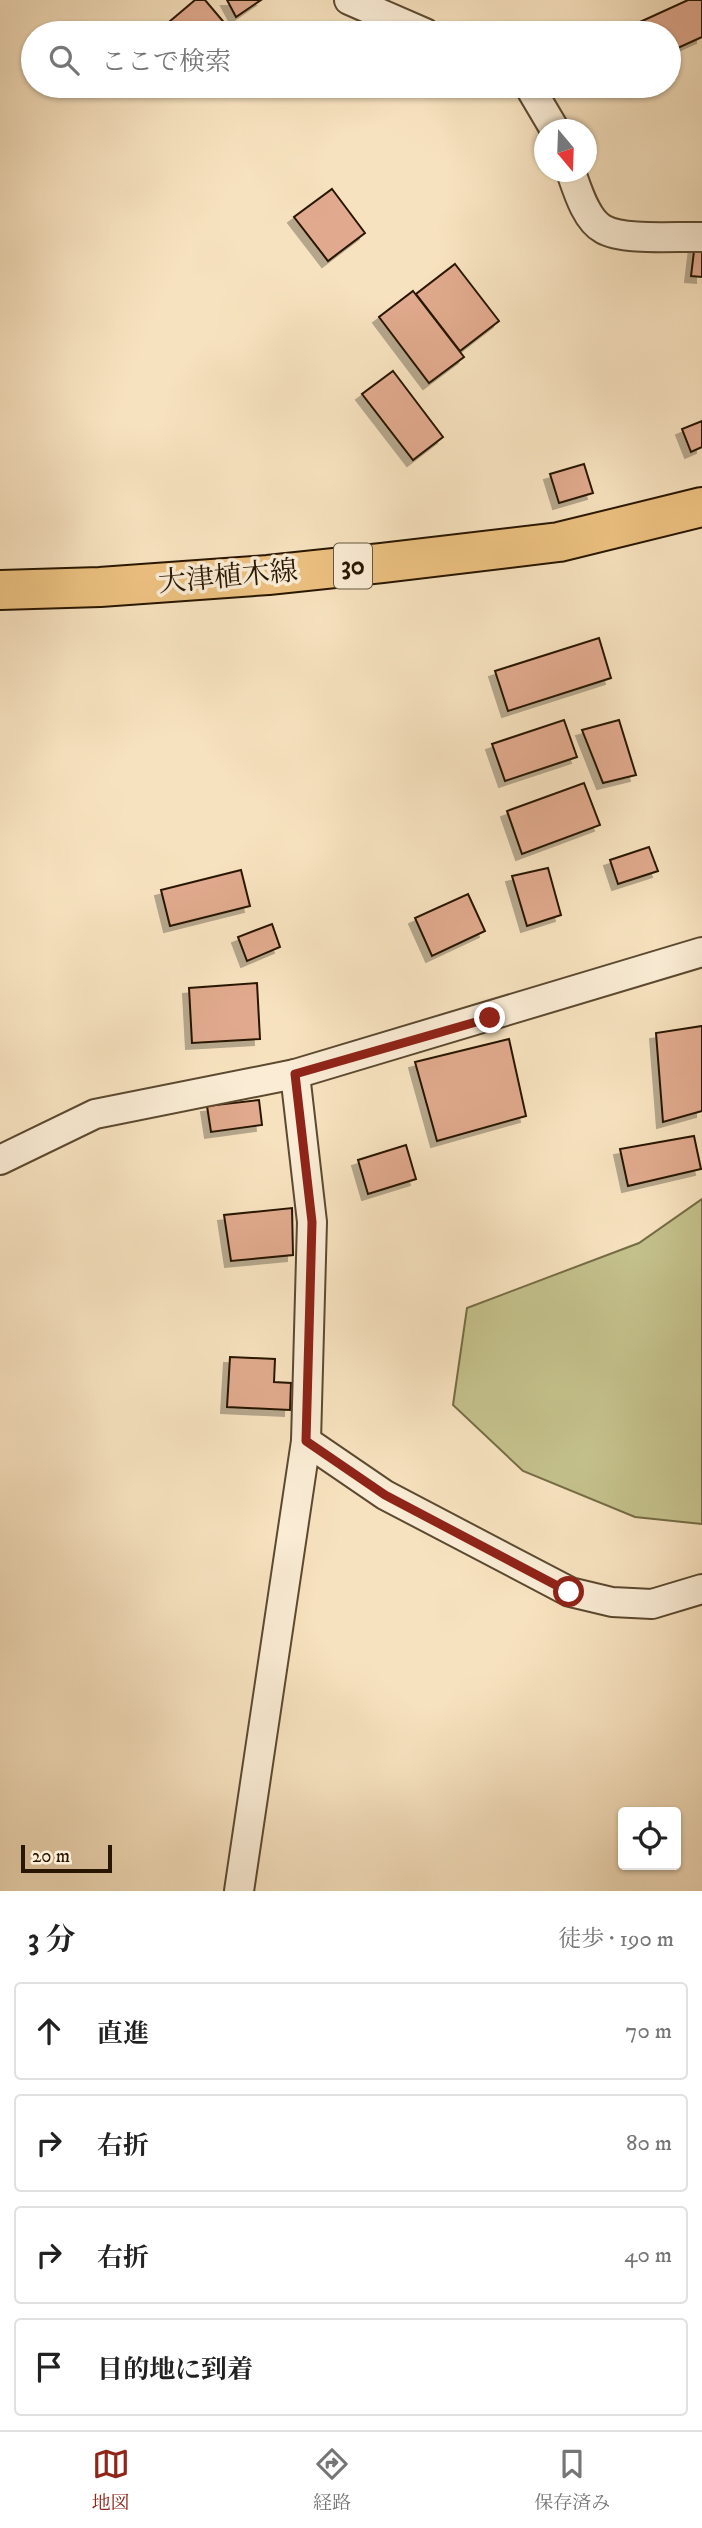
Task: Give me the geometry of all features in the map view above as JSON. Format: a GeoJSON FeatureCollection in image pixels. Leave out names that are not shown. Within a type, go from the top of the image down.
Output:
{"type":"FeatureCollection","features":[{"type":"Feature","properties":{"kind":"main road","name":"大津植木線"},"geometry":{"type":"LineString","coordinates":[[0,590],[100,587],[254,576],[409,560],[559,542],[702,507]]}},
{"type":"Feature","properties":{"kind":"street"},"geometry":{"type":"LineString","coordinates":[[349,0],[394,21]]}},
{"type":"Feature","properties":{"kind":"street"},"geometry":{"type":"LineString","coordinates":[[536,98],[548,119]]}},
{"type":"Feature","properties":{"kind":"street"},"geometry":{"type":"LineString","coordinates":[[575,182],[589,215],[601,229],[616,234],[702,237]]}},
{"type":"Feature","properties":{"kind":"street"},"geometry":{"type":"LineString","coordinates":[[0,1160],[95,1114],[295,1074],[702,952]]}},
{"type":"Feature","properties":{"kind":"street"},"geometry":{"type":"LineString","coordinates":[[239,1891],[306,1441],[312,1222],[295,1074]]}},
{"type":"Feature","properties":{"kind":"street"},"geometry":{"type":"LineString","coordinates":[[306,1441],[385,1495],[569,1592],[612,1602],[652,1604],[702,1589]]}},
{"type":"Feature","properties":{"kind":"shaded area"},"geometry":{"type":"Polygon","coordinates":[[[702,1199],[702,1524],[635,1517],[523,1471],[453,1405],[467,1308],[639,1243],[702,1199]]]}},
{"type":"Feature","properties":{"kind":"building"},"geometry":{"type":"Polygon","coordinates":[[[195,0],[205,0],[223,21],[170,21],[195,0]]]}},
{"type":"Feature","properties":{"kind":"building"},"geometry":{"type":"Polygon","coordinates":[[[227,0],[261,0],[236,17],[227,0]]]}},
{"type":"Feature","properties":{"kind":"building"},"geometry":{"type":"Polygon","coordinates":[[[688,0],[702,0],[702,37],[681,47],[681,21],[642,21],[688,0]]]}},
{"type":"Feature","properties":{"kind":"building"},"geometry":{"type":"Polygon","coordinates":[[[332,189],[365,233],[328,261],[294,217],[332,189]]]}},
{"type":"Feature","properties":{"kind":"building"},"geometry":{"type":"Polygon","coordinates":[[[695,243],[702,244],[702,277],[691,276],[695,243]]]}},
{"type":"Feature","properties":{"kind":"building"},"geometry":{"type":"Polygon","coordinates":[[[455,264],[499,321],[460,351],[416,294],[455,264]]]}},
{"type":"Feature","properties":{"kind":"building"},"geometry":{"type":"Polygon","coordinates":[[[413,291],[464,357],[429,383],[379,317],[413,291]]]}},
{"type":"Feature","properties":{"kind":"building"},"geometry":{"type":"Polygon","coordinates":[[[393,371],[443,437],[413,460],[362,394],[393,371]]]}},
{"type":"Feature","properties":{"kind":"building"},"geometry":{"type":"Polygon","coordinates":[[[702,421],[702,447],[691,452],[682,429],[702,421]]]}},
{"type":"Feature","properties":{"kind":"building"},"geometry":{"type":"Polygon","coordinates":[[[584,464],[593,493],[559,503],[550,474],[584,464]]]}},
{"type":"Feature","properties":{"kind":"building"},"geometry":{"type":"Polygon","coordinates":[[[599,638],[611,678],[508,711],[495,671],[599,638]]]}},
{"type":"Feature","properties":{"kind":"building"},"geometry":{"type":"Polygon","coordinates":[[[564,720],[577,757],[505,781],[492,744],[564,720]]]}},
{"type":"Feature","properties":{"kind":"building"},"geometry":{"type":"Polygon","coordinates":[[[619,720],[636,775],[603,783],[582,730],[619,720]]]}},
{"type":"Feature","properties":{"kind":"building"},"geometry":{"type":"Polygon","coordinates":[[[584,783],[600,825],[522,854],[507,811],[584,783]]]}},
{"type":"Feature","properties":{"kind":"building"},"geometry":{"type":"Polygon","coordinates":[[[649,847],[658,871],[618,884],[610,860],[649,847]]]}},
{"type":"Feature","properties":{"kind":"building"},"geometry":{"type":"Polygon","coordinates":[[[548,868],[561,915],[527,926],[512,876],[548,868]]]}},
{"type":"Feature","properties":{"kind":"building"},"geometry":{"type":"Polygon","coordinates":[[[241,870],[250,906],[170,926],[161,890],[241,870]]]}},
{"type":"Feature","properties":{"kind":"building"},"geometry":{"type":"Polygon","coordinates":[[[468,894],[485,931],[432,956],[415,918],[468,894]]]}},
{"type":"Feature","properties":{"kind":"building"},"geometry":{"type":"Polygon","coordinates":[[[272,924],[280,947],[247,961],[238,937],[272,924]]]}},
{"type":"Feature","properties":{"kind":"building"},"geometry":{"type":"Polygon","coordinates":[[[257,983],[260,1039],[192,1043],[189,988],[257,983]]]}},
{"type":"Feature","properties":{"kind":"building"},"geometry":{"type":"Polygon","coordinates":[[[702,1026],[702,1111],[663,1122],[656,1033],[702,1026]]]}},
{"type":"Feature","properties":{"kind":"building"},"geometry":{"type":"Polygon","coordinates":[[[509,1039],[526,1116],[437,1141],[415,1062],[509,1039]]]}},
{"type":"Feature","properties":{"kind":"building"},"geometry":{"type":"Polygon","coordinates":[[[259,1100],[262,1125],[211,1132],[207,1106],[259,1100]]]}},
{"type":"Feature","properties":{"kind":"building"},"geometry":{"type":"Polygon","coordinates":[[[694,1136],[701,1169],[628,1186],[620,1149],[694,1136]]]}},
{"type":"Feature","properties":{"kind":"building"},"geometry":{"type":"Polygon","coordinates":[[[406,1145],[416,1179],[368,1194],[358,1160],[406,1145]]]}},
{"type":"Feature","properties":{"kind":"building"},"geometry":{"type":"Polygon","coordinates":[[[292,1208],[293,1255],[231,1261],[224,1215],[292,1208]]]}},
{"type":"Feature","properties":{"kind":"building"},"geometry":{"type":"Polygon","coordinates":[[[230,1357],[275,1359],[274,1382],[291,1383],[290,1410],[227,1407],[230,1357]]]}},
{"type":"Feature","properties":{"kind":"route"},"geometry":{"type":"LineString","coordinates":[[490,1018],[295,1074],[312,1222],[306,1441],[385,1495],[569,1592]]}}]}
